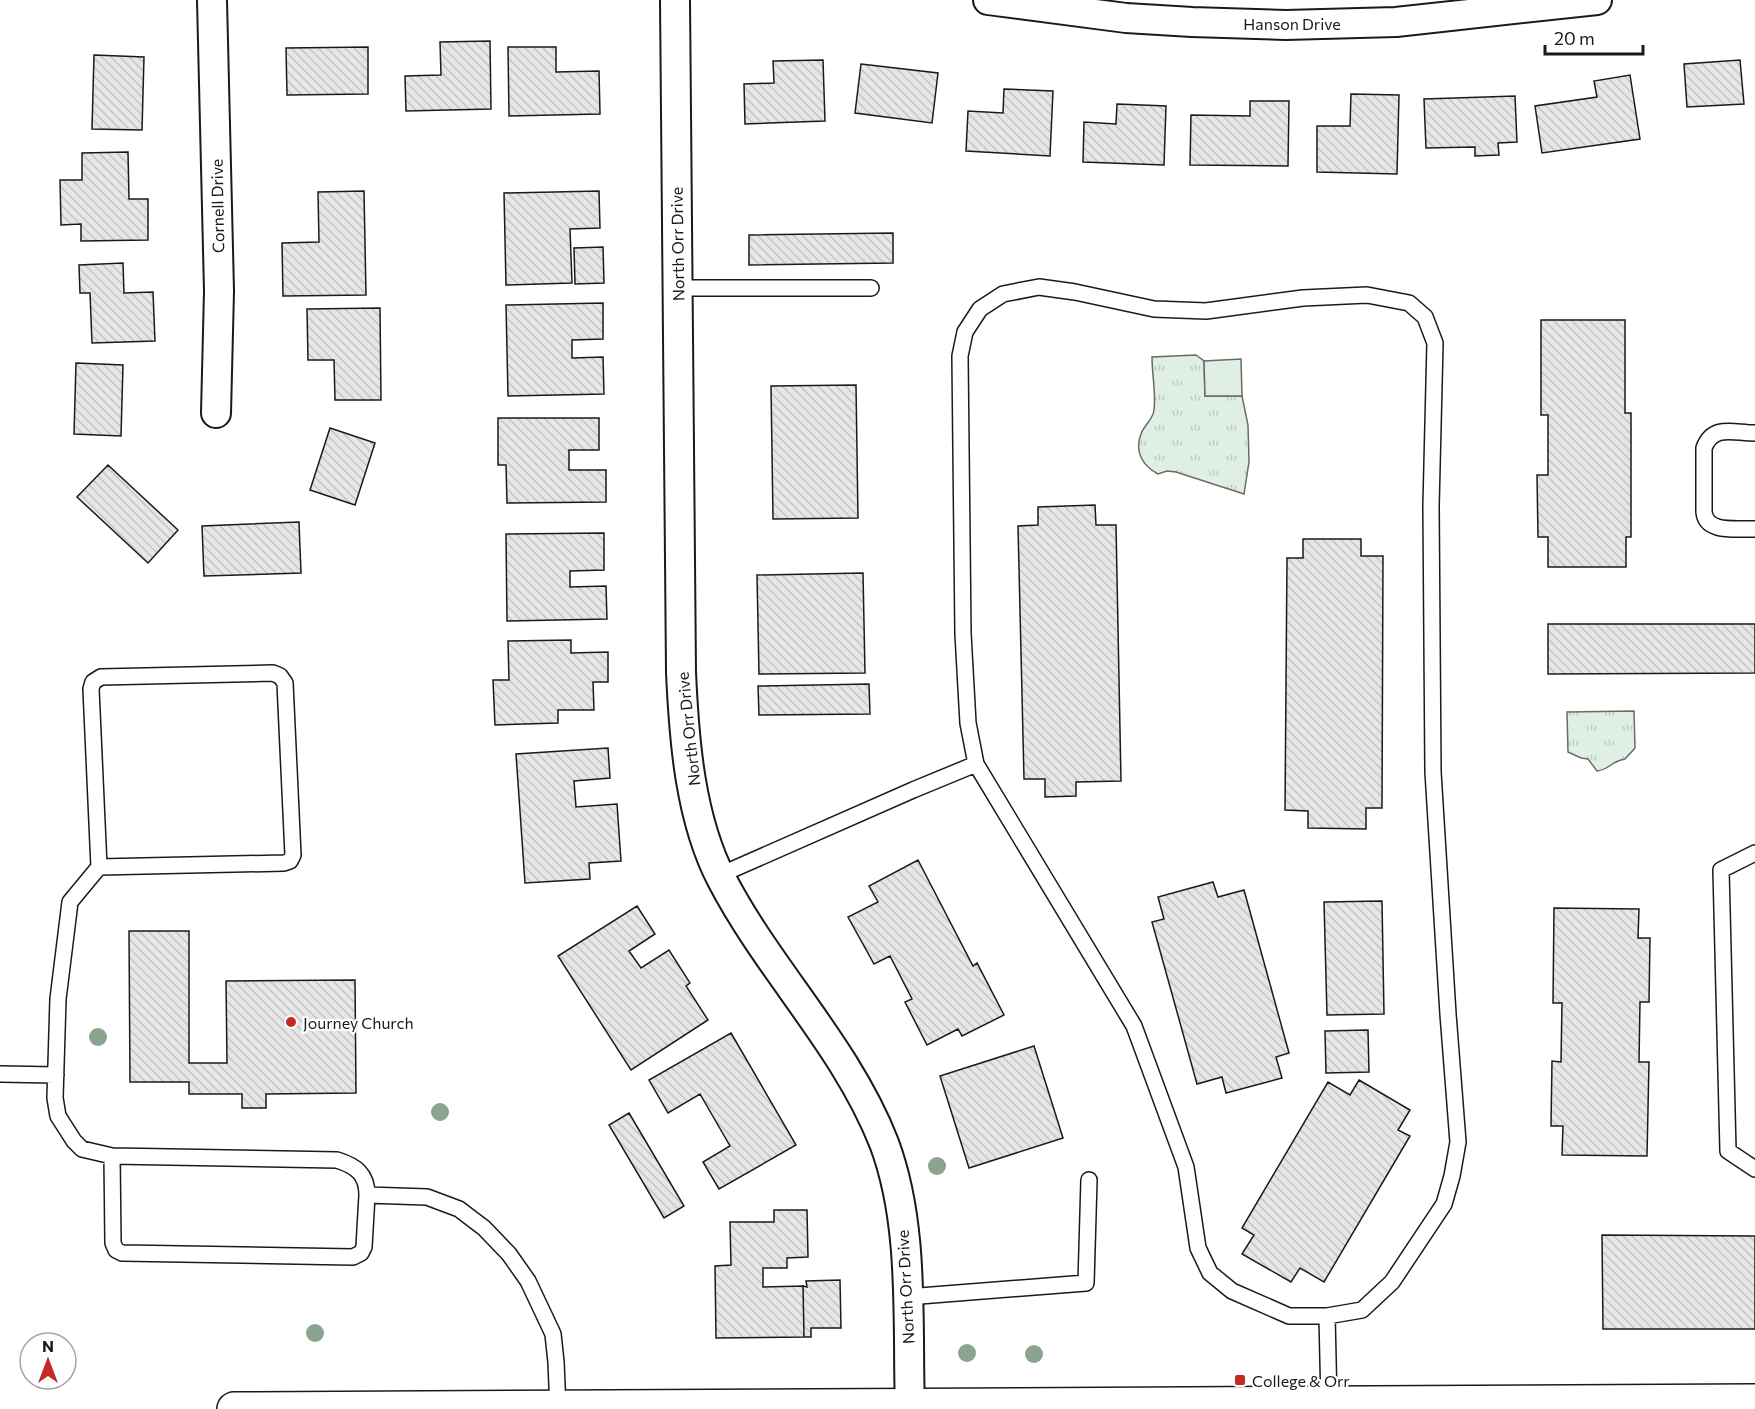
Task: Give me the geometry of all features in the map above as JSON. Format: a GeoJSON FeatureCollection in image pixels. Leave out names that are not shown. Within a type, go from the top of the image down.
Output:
{"type":"FeatureCollection","features":[{"type":"Feature","properties":{"kind":"main road"},"geometry":{"type":"LineString","coordinates":[[234,1409],[1755,1401]]}},
{"type":"Feature","properties":{"kind":"street","name":"Cornell Drive"},"geometry":{"type":"LineString","coordinates":[[212,0],[219,291],[216,413]]}},
{"type":"Feature","properties":{"kind":"street","name":"North Orr Drive"},"geometry":{"type":"LineString","coordinates":[[675,0],[681,672],[683,720],[698,813],[720,875],[743,918],[852,1077],[871,1113],[884,1145],[896,1182],[906,1251],[910,1407]]}},
{"type":"Feature","properties":{"kind":"street","name":"Hanson Drive"},"geometry":{"type":"LineString","coordinates":[[988,0],[1126,9],[1192,22],[1286,25],[1396,22],[1597,0]]}},
{"type":"Feature","properties":{"kind":"lane"},"geometry":{"type":"LineString","coordinates":[[1039,287],[1075,292],[1154,309],[1206,310],[1303,298],[1367,295],[1409,303],[1425,317],[1435,344],[1431,506],[1433,772],[1458,1142],[1444,1204],[1392,1282],[1362,1310],[1327,1316],[1288,1316],[1232,1291],[1210,1272],[1198,1248],[1186,1167],[1134,1026],[976,765],[968,723],[963,634],[960,356],[965,332],[980,309],[1003,294],[1039,287]]}},
{"type":"Feature","properties":{"kind":"lane"},"geometry":{"type":"LineString","coordinates":[[677,288],[871,288]]}},
{"type":"Feature","properties":{"kind":"lane"},"geometry":{"type":"LineString","coordinates":[[1755,433],[1713,433],[1708,439],[1704,448],[1704,512],[1705,520],[1718,528],[1755,529]]}},
{"type":"Feature","properties":{"kind":"lane"},"geometry":{"type":"LineString","coordinates":[[99,867],[284,863],[290,861],[293,855],[285,683],[280,676],[273,673],[101,678],[93,682],[91,689],[99,867],[70,902],[58,999],[55,1098],[58,1116],[82,1149],[112,1156],[337,1160],[348,1163],[364,1176],[367,1184],[364,1247],[353,1257],[122,1253],[116,1250],[113,1243],[112,1156]]}},
{"type":"Feature","properties":{"kind":"lane"},"geometry":{"type":"LineString","coordinates":[[720,875],[913,790],[976,765]]}},
{"type":"Feature","properties":{"kind":"lane"},"geometry":{"type":"LineString","coordinates":[[1755,853],[1721,870],[1728,1151],[1755,1169]]}},
{"type":"Feature","properties":{"kind":"lane"},"geometry":{"type":"LineString","coordinates":[[0,1074],[56,1075]]}},
{"type":"Feature","properties":{"kind":"lane"},"geometry":{"type":"LineString","coordinates":[[907,1297],[1086,1283],[1089,1180]]}},
{"type":"Feature","properties":{"kind":"lane"},"geometry":{"type":"LineString","coordinates":[[367,1195],[427,1197],[459,1209],[484,1228],[509,1254],[528,1281],[553,1334],[558,1408]]}},
{"type":"Feature","properties":{"kind":"lane"},"geometry":{"type":"LineString","coordinates":[[1327,1316],[1329,1403]]}},
{"type":"Feature","properties":{"kind":"green space"},"geometry":{"type":"Polygon","coordinates":[[[1196,355],[1204,361],[1205,396],[1242,396],[1248,425],[1249,462],[1244,494],[1176,472],[1167,471],[1158,474],[1141,458],[1139,441],[1154,410],[1152,357],[1196,355]]]}},
{"type":"Feature","properties":{"kind":"green space"},"geometry":{"type":"Polygon","coordinates":[[[1241,359],[1242,396],[1205,396],[1204,361],[1241,359]]]}},
{"type":"Feature","properties":{"kind":"green space"},"geometry":{"type":"Polygon","coordinates":[[[1634,711],[1635,748],[1625,759],[1597,771],[1588,759],[1568,752],[1567,712],[1634,711]]]}},
{"type":"Feature","properties":{"kind":"building"},"geometry":{"type":"Polygon","coordinates":[[[490,41],[491,109],[406,111],[405,76],[441,75],[440,42],[490,41]]]}},
{"type":"Feature","properties":{"kind":"building"},"geometry":{"type":"Polygon","coordinates":[[[368,47],[368,94],[287,95],[286,48],[368,47]]]}},
{"type":"Feature","properties":{"kind":"building"},"geometry":{"type":"Polygon","coordinates":[[[508,47],[556,47],[556,72],[599,71],[600,114],[509,116],[508,47]]]}},
{"type":"Feature","properties":{"kind":"building"},"geometry":{"type":"Polygon","coordinates":[[[94,55],[144,57],[142,130],[92,129],[94,55]]]}},
{"type":"Feature","properties":{"kind":"building"},"geometry":{"type":"Polygon","coordinates":[[[823,60],[825,121],[745,124],[744,84],[774,83],[773,61],[823,60]]]}},
{"type":"Feature","properties":{"kind":"building"},"geometry":{"type":"Polygon","coordinates":[[[1740,60],[1744,104],[1687,107],[1684,64],[1740,60]]]}},
{"type":"Feature","properties":{"kind":"building"},"geometry":{"type":"Polygon","coordinates":[[[861,64],[938,73],[932,123],[855,113],[861,64]]]}},
{"type":"Feature","properties":{"kind":"building"},"geometry":{"type":"Polygon","coordinates":[[[1630,75],[1640,139],[1542,153],[1535,106],[1597,97],[1594,81],[1630,75]]]}},
{"type":"Feature","properties":{"kind":"building"},"geometry":{"type":"Polygon","coordinates":[[[1004,89],[1053,91],[1050,156],[966,151],[968,111],[1003,113],[1004,89]]]}},
{"type":"Feature","properties":{"kind":"building"},"geometry":{"type":"Polygon","coordinates":[[[1351,94],[1399,95],[1397,174],[1317,172],[1317,126],[1350,126],[1351,94]]]}},
{"type":"Feature","properties":{"kind":"building"},"geometry":{"type":"Polygon","coordinates":[[[1515,96],[1517,142],[1498,143],[1499,155],[1475,156],[1475,147],[1426,148],[1424,99],[1515,96]]]}},
{"type":"Feature","properties":{"kind":"building"},"geometry":{"type":"Polygon","coordinates":[[[1250,101],[1289,101],[1288,166],[1190,165],[1191,115],[1250,116],[1250,101]]]}},
{"type":"Feature","properties":{"kind":"building"},"geometry":{"type":"Polygon","coordinates":[[[1117,104],[1166,106],[1164,165],[1083,162],[1084,122],[1116,124],[1117,104]]]}},
{"type":"Feature","properties":{"kind":"building"},"geometry":{"type":"Polygon","coordinates":[[[128,152],[129,199],[148,199],[148,240],[81,241],[81,224],[61,225],[60,180],[82,180],[82,153],[128,152]]]}},
{"type":"Feature","properties":{"kind":"building"},"geometry":{"type":"Polygon","coordinates":[[[364,191],[366,295],[283,296],[282,243],[319,242],[318,192],[364,191]]]}},
{"type":"Feature","properties":{"kind":"building"},"geometry":{"type":"Polygon","coordinates":[[[599,191],[600,228],[570,229],[572,283],[506,285],[504,193],[599,191]]]}},
{"type":"Feature","properties":{"kind":"building"},"geometry":{"type":"Polygon","coordinates":[[[893,233],[893,263],[749,265],[749,235],[893,233]]]}},
{"type":"Feature","properties":{"kind":"building"},"geometry":{"type":"Polygon","coordinates":[[[603,247],[604,283],[575,284],[574,248],[603,247]]]}},
{"type":"Feature","properties":{"kind":"building"},"geometry":{"type":"Polygon","coordinates":[[[123,263],[124,293],[153,292],[155,341],[92,343],[90,293],[80,293],[79,265],[123,263]]]}},
{"type":"Feature","properties":{"kind":"building"},"geometry":{"type":"Polygon","coordinates":[[[603,303],[603,339],[572,340],[572,358],[603,357],[604,394],[508,396],[506,305],[603,303]]]}},
{"type":"Feature","properties":{"kind":"building"},"geometry":{"type":"Polygon","coordinates":[[[380,308],[381,400],[335,400],[334,360],[308,360],[307,309],[380,308]]]}},
{"type":"Feature","properties":{"kind":"building"},"geometry":{"type":"Polygon","coordinates":[[[1541,320],[1625,320],[1625,413],[1631,413],[1631,537],[1626,537],[1626,567],[1548,567],[1548,537],[1538,537],[1537,475],[1548,475],[1548,415],[1541,415],[1541,320]]]}},
{"type":"Feature","properties":{"kind":"building"},"geometry":{"type":"Polygon","coordinates":[[[76,363],[123,365],[121,436],[74,434],[76,363]]]}},
{"type":"Feature","properties":{"kind":"building"},"geometry":{"type":"Polygon","coordinates":[[[856,385],[858,518],[773,519],[771,386],[856,385]]]}},
{"type":"Feature","properties":{"kind":"building"},"geometry":{"type":"Polygon","coordinates":[[[498,418],[599,418],[599,450],[569,450],[569,470],[606,470],[606,502],[507,503],[506,465],[498,465],[498,418]]]}},
{"type":"Feature","properties":{"kind":"building"},"geometry":{"type":"Polygon","coordinates":[[[330,428],[375,443],[355,505],[310,490],[330,428]]]}},
{"type":"Feature","properties":{"kind":"building"},"geometry":{"type":"Polygon","coordinates":[[[108,465],[178,530],[148,563],[77,497],[108,465]]]}},
{"type":"Feature","properties":{"kind":"building"},"geometry":{"type":"Polygon","coordinates":[[[1095,505],[1096,525],[1116,525],[1121,781],[1076,782],[1076,796],[1045,797],[1045,779],[1024,779],[1018,526],[1038,525],[1038,507],[1095,505]]]}},
{"type":"Feature","properties":{"kind":"building"},"geometry":{"type":"Polygon","coordinates":[[[299,522],[301,573],[204,576],[202,526],[299,522]]]}},
{"type":"Feature","properties":{"kind":"building"},"geometry":{"type":"Polygon","coordinates":[[[604,533],[604,570],[570,571],[570,587],[606,586],[607,619],[507,621],[506,534],[604,533]]]}},
{"type":"Feature","properties":{"kind":"building"},"geometry":{"type":"Polygon","coordinates":[[[1303,539],[1361,539],[1361,556],[1383,556],[1382,808],[1366,808],[1366,829],[1308,828],[1308,811],[1285,810],[1287,558],[1303,558],[1303,539]]]}},
{"type":"Feature","properties":{"kind":"building"},"geometry":{"type":"Polygon","coordinates":[[[863,573],[865,673],[759,674],[757,575],[863,573]]]}},
{"type":"Feature","properties":{"kind":"building"},"geometry":{"type":"Polygon","coordinates":[[[1548,624],[1755,624],[1755,673],[1548,674],[1548,624]]]}},
{"type":"Feature","properties":{"kind":"building"},"geometry":{"type":"Polygon","coordinates":[[[571,640],[571,653],[608,652],[608,682],[593,682],[594,710],[558,710],[558,723],[495,725],[493,680],[509,680],[508,641],[571,640]]]}},
{"type":"Feature","properties":{"kind":"building"},"geometry":{"type":"Polygon","coordinates":[[[869,684],[870,714],[759,715],[758,686],[869,684]]]}},
{"type":"Feature","properties":{"kind":"building"},"geometry":{"type":"Polygon","coordinates":[[[608,748],[610,778],[574,781],[576,807],[617,804],[621,861],[589,863],[590,879],[525,883],[516,754],[608,748]]]}},
{"type":"Feature","properties":{"kind":"building"},"geometry":{"type":"Polygon","coordinates":[[[918,860],[973,966],[977,963],[1004,1015],[962,1036],[958,1029],[927,1045],[905,1002],[912,999],[890,956],[874,964],[848,917],[878,902],[869,886],[918,860]]]}},
{"type":"Feature","properties":{"kind":"building"},"geometry":{"type":"Polygon","coordinates":[[[1213,882],[1218,897],[1244,890],[1289,1053],[1276,1057],[1282,1078],[1226,1093],[1222,1077],[1197,1084],[1152,922],[1164,919],[1158,897],[1213,882]]]}},
{"type":"Feature","properties":{"kind":"building"},"geometry":{"type":"Polygon","coordinates":[[[1382,901],[1384,1014],[1327,1015],[1324,902],[1382,901]]]}},
{"type":"Feature","properties":{"kind":"building"},"geometry":{"type":"Polygon","coordinates":[[[637,906],[655,934],[629,951],[641,968],[669,950],[690,983],[686,986],[708,1020],[631,1070],[558,956],[637,906]]]}},
{"type":"Feature","properties":{"kind":"building"},"geometry":{"type":"Polygon","coordinates":[[[1554,908],[1639,909],[1638,938],[1650,938],[1649,1002],[1640,1002],[1639,1062],[1649,1062],[1647,1156],[1562,1155],[1563,1126],[1551,1126],[1552,1061],[1561,1062],[1562,1003],[1553,1003],[1554,908]]]}},
{"type":"Feature","properties":{"kind":"building","name":"Journey Church"},"geometry":{"type":"Polygon","coordinates":[[[129,931],[189,931],[189,1063],[227,1063],[226,981],[355,980],[356,1093],[266,1094],[266,1108],[242,1108],[242,1094],[189,1094],[189,1082],[130,1082],[129,931]]]}},
{"type":"Feature","properties":{"kind":"building"},"geometry":{"type":"Polygon","coordinates":[[[1368,1030],[1369,1072],[1326,1073],[1325,1031],[1368,1030]]]}},
{"type":"Feature","properties":{"kind":"building"},"geometry":{"type":"Polygon","coordinates":[[[731,1033],[796,1145],[719,1189],[703,1162],[730,1146],[700,1094],[668,1113],[649,1080],[731,1033]]]}},
{"type":"Feature","properties":{"kind":"building"},"geometry":{"type":"Polygon","coordinates":[[[1034,1046],[1063,1138],[969,1168],[940,1076],[1034,1046]]]}},
{"type":"Feature","properties":{"kind":"building"},"geometry":{"type":"Polygon","coordinates":[[[1359,1080],[1410,1110],[1398,1130],[1410,1136],[1324,1282],[1300,1268],[1291,1282],[1242,1254],[1254,1235],[1242,1228],[1328,1082],[1350,1095],[1359,1080]]]}},
{"type":"Feature","properties":{"kind":"building"},"geometry":{"type":"Polygon","coordinates":[[[629,1113],[684,1206],[664,1218],[609,1125],[629,1113]]]}},
{"type":"Feature","properties":{"kind":"building"},"geometry":{"type":"Polygon","coordinates":[[[774,1210],[807,1210],[808,1257],[787,1258],[787,1268],[763,1268],[763,1287],[803,1286],[804,1337],[716,1338],[715,1266],[731,1265],[730,1222],[774,1222],[774,1210]]]}},
{"type":"Feature","properties":{"kind":"building"},"geometry":{"type":"Polygon","coordinates":[[[1602,1235],[1755,1236],[1755,1329],[1603,1329],[1602,1235]]]}},
{"type":"Feature","properties":{"kind":"building"},"geometry":{"type":"Polygon","coordinates":[[[840,1280],[841,1328],[811,1328],[811,1337],[804,1337],[803,1286],[807,1287],[806,1281],[840,1280]]]}},
{"type":"Feature","properties":{"kind":"place","name":"Journey Church"},"geometry":{"type":"Point","coordinates":[291,1022]}},
{"type":"Feature","properties":{"kind":"place","name":"College & Orr"},"geometry":{"type":"Point","coordinates":[1240,1380]}}]}
